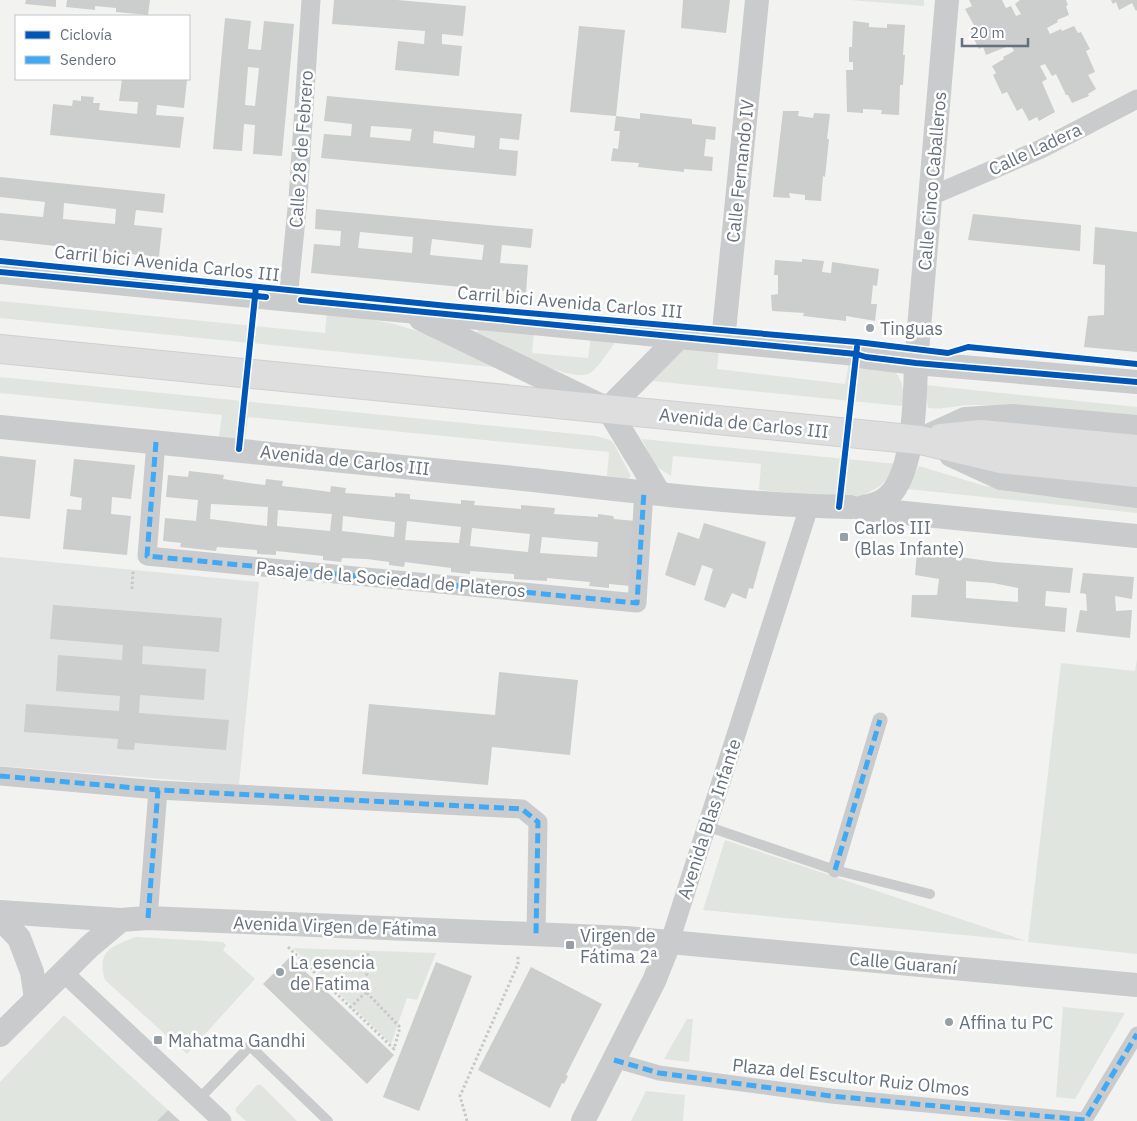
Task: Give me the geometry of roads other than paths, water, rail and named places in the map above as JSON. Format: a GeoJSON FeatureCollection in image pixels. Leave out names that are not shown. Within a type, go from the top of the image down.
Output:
{"type":"FeatureCollection","features":[{"type":"Feature","properties":{"kind":"main road","name":"Avenida de Carlos III"},"geometry":{"type":"LineString","coordinates":[[0,349],[915,440],[1000,459],[1137,473]]}},
{"type":"Feature","properties":{"kind":"main road","name":"Avenida de Carlos III"},"geometry":{"type":"LineString","coordinates":[[915,440],[982,434],[1137,450]]}},
{"type":"Feature","properties":{"kind":"street","name":"Calle 28 de Febrero"},"geometry":{"type":"LineString","coordinates":[[288,299],[298,199],[311,0]]}},
{"type":"Feature","properties":{"kind":"street","name":"Calle Fernando IV"},"geometry":{"type":"LineString","coordinates":[[724,341],[758,0]]}},
{"type":"Feature","properties":{"kind":"street","name":"Calle Cinco Caballeros"},"geometry":{"type":"LineString","coordinates":[[916,363],[947,0]]}},
{"type":"Feature","properties":{"kind":"street","name":"Calle Ladera"},"geometry":{"type":"LineString","coordinates":[[931,196],[1041,149],[1137,99]]}},
{"type":"Feature","properties":{"kind":"street","name":"Avenida de Carlos III"},"geometry":{"type":"LineString","coordinates":[[0,272],[856,354],[916,363],[1137,382]]}},
{"type":"Feature","properties":{"kind":"street","name":"Avenida de Carlos III"},"geometry":{"type":"LineString","coordinates":[[406,311],[608,409]]}},
{"type":"Feature","properties":{"kind":"street"},"geometry":{"type":"LineString","coordinates":[[652,492],[608,409],[679,337]]}},
{"type":"Feature","properties":{"kind":"street","name":"Avenida de Carlos III"},"geometry":{"type":"LineString","coordinates":[[855,508],[883,501],[898,484],[915,440],[916,363]]}},
{"type":"Feature","properties":{"kind":"street"},"geometry":{"type":"LineString","coordinates":[[915,440],[964,419],[1012,416],[1137,427]]}},
{"type":"Feature","properties":{"kind":"street","name":"Avenida de Carlos III"},"geometry":{"type":"LineString","coordinates":[[0,427],[228,448],[652,492],[809,507],[855,508],[1137,536]]}},
{"type":"Feature","properties":{"kind":"street","name":"Avenida de Carlos III"},"geometry":{"type":"LineString","coordinates":[[915,440],[1001,478],[1137,496]]}},
{"type":"Feature","properties":{"kind":"street","name":"Pasaje de la Sociedad de Plateros"},"geometry":{"type":"LineString","coordinates":[[156,442],[147,556],[637,603],[652,492]]}},
{"type":"Feature","properties":{"kind":"street","name":"Avenida Blas Infante"},"geometry":{"type":"LineString","coordinates":[[583,1121],[654,981],[670,941],[809,507]]}},
{"type":"Feature","properties":{"kind":"street"},"geometry":{"type":"LineString","coordinates":[[835,870],[880,720]]}},
{"type":"Feature","properties":{"kind":"street"},"geometry":{"type":"LineString","coordinates":[[0,776],[158,790],[522,809],[538,822],[536,934]]}},
{"type":"Feature","properties":{"kind":"street"},"geometry":{"type":"LineString","coordinates":[[148,918],[158,790]]}},
{"type":"Feature","properties":{"kind":"street","name":"Avenida Virgen de Fátima"},"geometry":{"type":"LineString","coordinates":[[0,912],[121,920],[148,918],[670,941]]}},
{"type":"Feature","properties":{"kind":"street"},"geometry":{"type":"LineString","coordinates":[[0,918],[19,938],[32,972],[36,999]]}},
{"type":"Feature","properties":{"kind":"street"},"geometry":{"type":"LineString","coordinates":[[0,1035],[90,946],[121,920]]}},
{"type":"Feature","properties":{"kind":"street","name":"Calle Guaraní"},"geometry":{"type":"LineString","coordinates":[[670,941],[1137,985]]}},
{"type":"Feature","properties":{"kind":"street"},"geometry":{"type":"LineString","coordinates":[[64,973],[222,1121]]}},
{"type":"Feature","properties":{"kind":"street","name":"Plaza del Escultor Ruiz Olmos"},"geometry":{"type":"LineString","coordinates":[[614,1060],[659,1073],[832,1096],[1085,1120],[1137,1034]]}},
{"type":"Feature","properties":{"kind":"lane"},"geometry":{"type":"LineString","coordinates":[[706,826],[835,870],[930,894]]}},
{"type":"Feature","properties":{"kind":"lane"},"geometry":{"type":"LineString","coordinates":[[199,1099],[250,1046],[328,1121]]}},
{"type":"Feature","properties":{"kind":"place","name":"Tinguas"},"geometry":{"type":"Point","coordinates":[870,328]}},
{"type":"Feature","properties":{"kind":"place","name":"Carlos III (Blas Infante)"},"geometry":{"type":"Point","coordinates":[844,537]}},
{"type":"Feature","properties":{"kind":"place","name":"Virgen de Fátima 2ª"},"geometry":{"type":"Point","coordinates":[570,945]}},
{"type":"Feature","properties":{"kind":"place","name":"La esencia de Fatima"},"geometry":{"type":"Point","coordinates":[280,972]}},
{"type":"Feature","properties":{"kind":"place","name":"Affina tu PC"},"geometry":{"type":"Point","coordinates":[949,1022]}},
{"type":"Feature","properties":{"kind":"place","name":"Mahatma Gandhi"},"geometry":{"type":"Point","coordinates":[158,1040]}}]}
